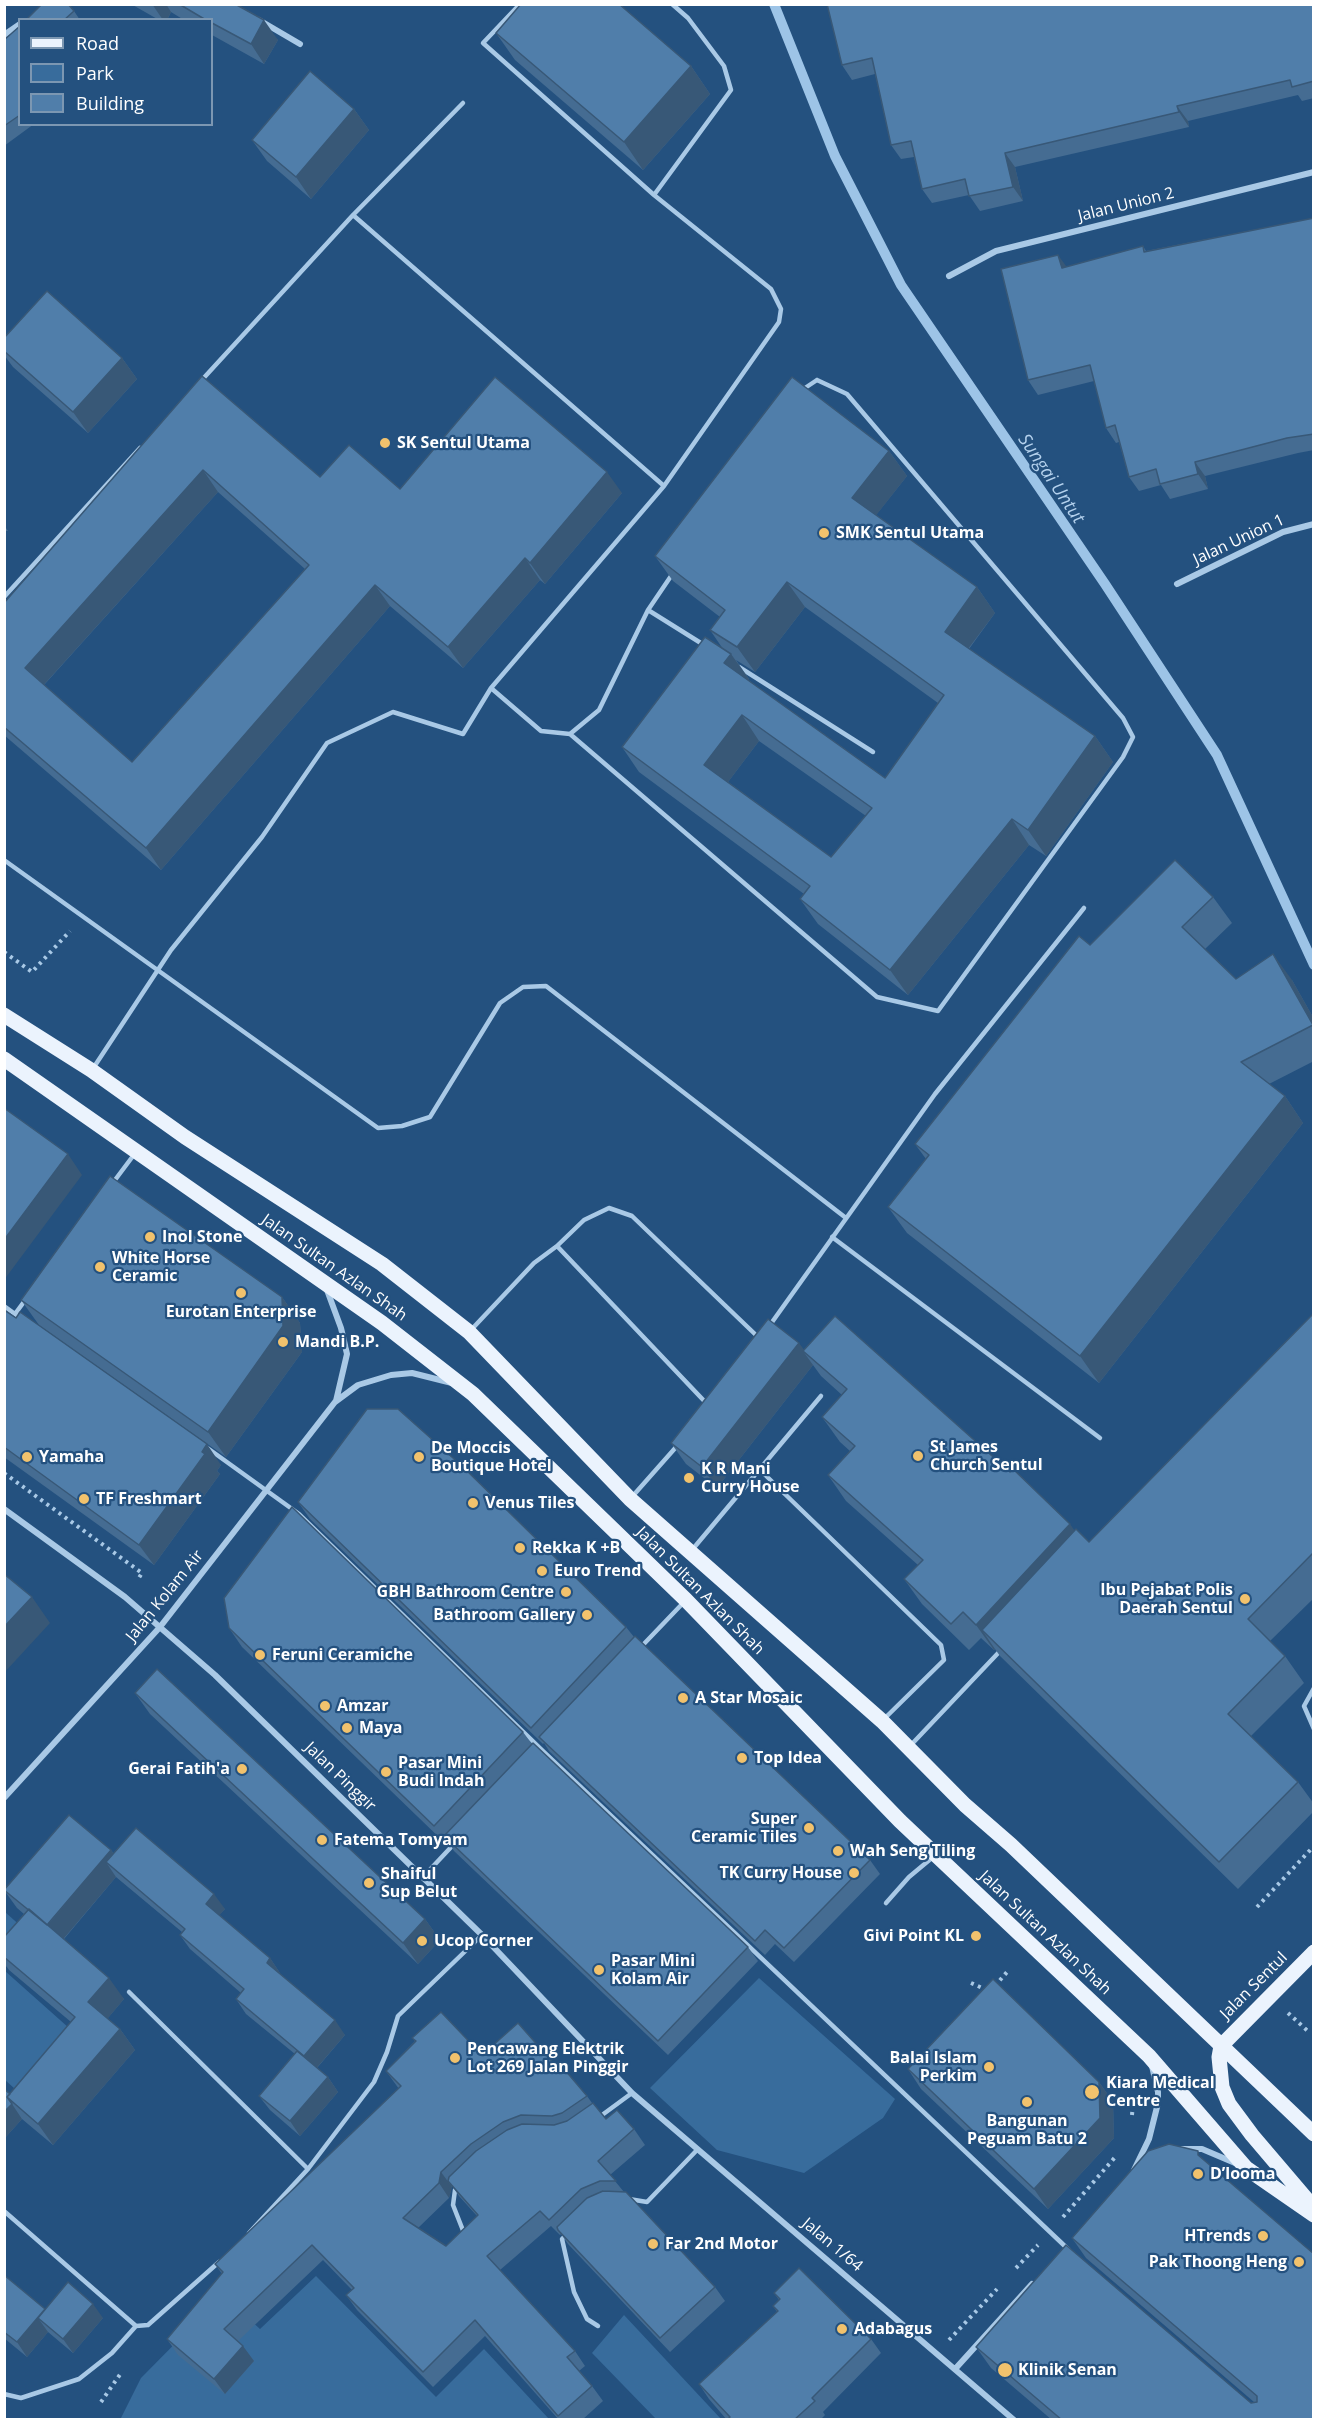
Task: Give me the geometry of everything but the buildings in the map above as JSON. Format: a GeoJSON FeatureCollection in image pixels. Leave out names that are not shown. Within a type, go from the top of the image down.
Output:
{"type":"FeatureCollection","features":[{"type":"Feature","properties":{"kind":"main road","name":"Jalan Sultan Azlan Shah"},"geometry":{"type":"LineString","coordinates":[[4,1015],[92,1071],[185,1137],[382,1264],[469,1332],[630,1499],[882,1721],[1314,2134]]}},
{"type":"Feature","properties":{"kind":"main road","name":"Jalan Sultan Azlan Shah"},"geometry":{"type":"LineString","coordinates":[[4,1059],[391,1330],[473,1394],[686,1600],[900,1821],[1149,2056],[1246,2168],[1314,2215]]}},
{"type":"Feature","properties":{"kind":"main road","name":"Jalan Sentul"},"geometry":{"type":"LineString","coordinates":[[1221,2046],[1314,1952]]}},
{"type":"Feature","properties":{"kind":"main road"},"geometry":{"type":"LineString","coordinates":[[1221,2046],[1220,2071],[1229,2104],[1252,2135],[1314,2208]]}},
{"type":"Feature","properties":{"kind":"street"},"geometry":{"type":"LineString","coordinates":[[252,16],[300,44]]}},
{"type":"Feature","properties":{"kind":"street"},"geometry":{"type":"LineString","coordinates":[[4,34],[18,25]]}},
{"type":"Feature","properties":{"kind":"street","name":"Jalan Union 2"},"geometry":{"type":"LineString","coordinates":[[949,276],[996,250],[1314,172]]}},
{"type":"Feature","properties":{"kind":"street","name":"Jalan Union 1"},"geometry":{"type":"LineString","coordinates":[[1177,584],[1284,532],[1314,524]]}},
{"type":"Feature","properties":{"kind":"street","name":"Jalan Kolam Air"},"geometry":{"type":"LineString","coordinates":[[325,1284],[341,1328],[347,1354],[336,1402]]}},
{"type":"Feature","properties":{"kind":"street","name":"Jalan Kolam Air"},"geometry":{"type":"LineString","coordinates":[[4,1798],[160,1627],[336,1402],[358,1385],[391,1375],[412,1373],[433,1377],[473,1394]]}},
{"type":"Feature","properties":{"kind":"street","name":"Jalan Pinggir"},"geometry":{"type":"LineString","coordinates":[[4,1509],[125,1597],[215,1675],[482,1935],[632,2093]]}},
{"type":"Feature","properties":{"kind":"street"},"geometry":{"type":"LineString","coordinates":[[1143,2167],[1132,2174],[1149,2139],[1158,2103],[1158,2092],[1149,2056]]}},
{"type":"Feature","properties":{"kind":"street","name":"Jalan 1/64"},"geometry":{"type":"LineString","coordinates":[[632,2093],[1014,2420]]}},
{"type":"Feature","properties":{"kind":"street"},"geometry":{"type":"LineString","coordinates":[[1171,2152],[1187,2148],[1203,2149],[1246,2168]]}},
{"type":"Feature","properties":{"kind":"street"},"geometry":{"type":"LineString","coordinates":[[1058,2255],[1073,2239]]}},
{"type":"Feature","properties":{"kind":"street"},"geometry":{"type":"LineString","coordinates":[[956,2368],[1034,2281]]}},
{"type":"Feature","properties":{"kind":"lane"},"geometry":{"type":"LineString","coordinates":[[92,1071],[158,969],[262,837],[327,743],[393,712],[463,734],[491,688],[664,486],[779,322],[781,309],[771,289],[654,195],[483,43],[519,4]]}},
{"type":"Feature","properties":{"kind":"lane"},"geometry":{"type":"LineString","coordinates":[[654,195],[731,90],[724,66],[688,18],[672,4]]}},
{"type":"Feature","properties":{"kind":"lane"},"geometry":{"type":"LineString","coordinates":[[192,391],[353,215],[463,103]]}},
{"type":"Feature","properties":{"kind":"lane"},"geometry":{"type":"LineString","coordinates":[[353,215],[664,486]]}},
{"type":"Feature","properties":{"kind":"lane"},"geometry":{"type":"LineString","coordinates":[[491,688],[541,731],[570,734],[877,998],[938,1011],[1123,757],[1133,737],[1123,718],[847,394],[817,380],[793,396],[648,610],[599,710],[570,734]]}},
{"type":"Feature","properties":{"kind":"lane"},"geometry":{"type":"LineString","coordinates":[[4,597],[143,444]]}},
{"type":"Feature","properties":{"kind":"lane"},"geometry":{"type":"LineString","coordinates":[[648,610],[706,647]]}},
{"type":"Feature","properties":{"kind":"lane"},"geometry":{"type":"LineString","coordinates":[[736,665],[873,752]]}},
{"type":"Feature","properties":{"kind":"lane"},"geometry":{"type":"LineString","coordinates":[[4,860],[378,1128],[402,1126],[430,1117],[500,1003],[523,987],[546,986],[846,1218]]}},
{"type":"Feature","properties":{"kind":"lane"},"geometry":{"type":"LineString","coordinates":[[754,1348],[935,1094],[1084,908]]}},
{"type":"Feature","properties":{"kind":"lane"},"geometry":{"type":"LineString","coordinates":[[110,1186],[137,1150]]}},
{"type":"Feature","properties":{"kind":"lane"},"geometry":{"type":"LineString","coordinates":[[469,1332],[534,1263],[557,1246],[584,1220],[609,1208],[632,1216],[760,1339]]}},
{"type":"Feature","properties":{"kind":"lane"},"geometry":{"type":"LineString","coordinates":[[832,1237],[1100,1438]]}},
{"type":"Feature","properties":{"kind":"lane"},"geometry":{"type":"LineString","coordinates":[[557,1246],[711,1408],[717,1400]]}},
{"type":"Feature","properties":{"kind":"lane"},"geometry":{"type":"LineString","coordinates":[[15,1314],[28,1295]]}},
{"type":"Feature","properties":{"kind":"lane"},"geometry":{"type":"LineString","coordinates":[[4,1306],[25,1320]]}},
{"type":"Feature","properties":{"kind":"lane"},"geometry":{"type":"LineString","coordinates":[[690,1552],[758,1468],[821,1396]]}},
{"type":"Feature","properties":{"kind":"lane"},"geometry":{"type":"LineString","coordinates":[[630,1499],[682,1441]]}},
{"type":"Feature","properties":{"kind":"lane"},"geometry":{"type":"LineString","coordinates":[[199,1442],[299,1514],[543,1751],[1077,2257]]}},
{"type":"Feature","properties":{"kind":"lane"},"geometry":{"type":"LineString","coordinates":[[758,1468],[941,1646],[944,1660],[882,1721]]}},
{"type":"Feature","properties":{"kind":"lane"},"geometry":{"type":"LineString","coordinates":[[638,1650],[686,1600]]}},
{"type":"Feature","properties":{"kind":"lane"},"geometry":{"type":"LineString","coordinates":[[908,1748],[1008,1643]]}},
{"type":"Feature","properties":{"kind":"lane"},"geometry":{"type":"LineString","coordinates":[[1314,1688],[1304,1706],[1314,1729]]}},
{"type":"Feature","properties":{"kind":"lane"},"geometry":{"type":"LineString","coordinates":[[534,1759],[550,1742]]}},
{"type":"Feature","properties":{"kind":"lane"},"geometry":{"type":"LineString","coordinates":[[423,1877],[462,1836]]}},
{"type":"Feature","properties":{"kind":"lane"},"geometry":{"type":"LineString","coordinates":[[886,1903],[909,1877],[936,1855]]}},
{"type":"Feature","properties":{"kind":"lane"},"geometry":{"type":"LineString","coordinates":[[244,2237],[308,2169],[374,2082],[387,2052],[398,2016],[482,1935]]}},
{"type":"Feature","properties":{"kind":"lane"},"geometry":{"type":"LineString","coordinates":[[129,1992],[308,2169]]}},
{"type":"Feature","properties":{"kind":"lane"},"geometry":{"type":"LineString","coordinates":[[593,2122],[632,2093]]}},
{"type":"Feature","properties":{"kind":"lane"},"geometry":{"type":"LineString","coordinates":[[619,2199],[647,2202],[697,2150]]}},
{"type":"Feature","properties":{"kind":"lane"},"geometry":{"type":"LineString","coordinates":[[462,2183],[455,2190],[453,2205],[464,2233]]}},
{"type":"Feature","properties":{"kind":"lane"},"geometry":{"type":"LineString","coordinates":[[4,2211],[136,2326]]}},
{"type":"Feature","properties":{"kind":"lane"},"geometry":{"type":"LineString","coordinates":[[570,2231],[562,2239],[574,2292],[587,2319],[598,2326]]}},
{"type":"Feature","properties":{"kind":"lane"},"geometry":{"type":"LineString","coordinates":[[4,2394],[21,2398],[79,2379],[112,2353],[136,2326],[148,2325],[222,2259]]}},
{"type":"Feature","properties":{"kind":"path"},"geometry":{"type":"LineString","coordinates":[[4,952],[32,972],[83,918]]}},
{"type":"Feature","properties":{"kind":"path"},"geometry":{"type":"LineString","coordinates":[[4,1473],[142,1574],[125,1597]]}},
{"type":"Feature","properties":{"kind":"path"},"geometry":{"type":"LineString","coordinates":[[1257,1907],[1314,1846]]}},
{"type":"Feature","properties":{"kind":"path"},"geometry":{"type":"LineString","coordinates":[[971,1983],[990,1992],[1007,1972]]}},
{"type":"Feature","properties":{"kind":"path"},"geometry":{"type":"LineString","coordinates":[[1284,2010],[1310,2032]]}},
{"type":"Feature","properties":{"kind":"green space"},"geometry":{"type":"Polygon","coordinates":[[[5,1912],[33,1937],[5,1968],[5,1912]]]}},
{"type":"Feature","properties":{"kind":"green space"},"geometry":{"type":"Polygon","coordinates":[[[5,1971],[78,2036],[24,2097],[5,2080],[5,1971]]]}},
{"type":"Feature","properties":{"kind":"green space"},"geometry":{"type":"Polygon","coordinates":[[[759,1978],[895,2099],[883,2118],[804,2173],[717,2150],[650,2088],[759,1978]]]}},
{"type":"Feature","properties":{"kind":"green space"},"geometry":{"type":"Polygon","coordinates":[[[316,2276],[436,2397],[484,2349],[549,2419],[120,2420],[141,2378],[223,2295],[260,2329],[316,2276]]]}},
{"type":"Feature","properties":{"kind":"green space"},"geometry":{"type":"Polygon","coordinates":[[[624,2315],[721,2419],[656,2419],[592,2353],[624,2315]]]}},
{"type":"Feature","properties":{"kind":"waterway","name":"Sungai Untut"},"geometry":{"type":"LineString","coordinates":[[774,4],[835,156],[901,285],[1105,584],[1217,755],[1314,965]]}},
{"type":"Feature","properties":{"kind":"place","name":"SK Sentul Utama"},"geometry":{"type":"Point","coordinates":[385,443]}},
{"type":"Feature","properties":{"kind":"place","name":"SMK Sentul Utama"},"geometry":{"type":"Point","coordinates":[824,533]}},
{"type":"Feature","properties":{"kind":"place","name":"Inol Stone"},"geometry":{"type":"Point","coordinates":[150,1237]}},
{"type":"Feature","properties":{"kind":"place","name":"White Horse Ceramic"},"geometry":{"type":"Point","coordinates":[100,1267]}},
{"type":"Feature","properties":{"kind":"place","name":"Eurotan Enterprise"},"geometry":{"type":"Point","coordinates":[241,1293]}},
{"type":"Feature","properties":{"kind":"place","name":"Mandi B.P."},"geometry":{"type":"Point","coordinates":[283,1342]}},
{"type":"Feature","properties":{"kind":"place","name":"St James Church Sentul"},"geometry":{"type":"Point","coordinates":[918,1456]}},
{"type":"Feature","properties":{"kind":"place","name":"Yamaha"},"geometry":{"type":"Point","coordinates":[27,1457]}},
{"type":"Feature","properties":{"kind":"place","name":"De Moccis Boutique Hotel"},"geometry":{"type":"Point","coordinates":[419,1457]}},
{"type":"Feature","properties":{"kind":"place","name":"K R Mani Curry House"},"geometry":{"type":"Point","coordinates":[689,1478]}},
{"type":"Feature","properties":{"kind":"place","name":"TF Freshmart"},"geometry":{"type":"Point","coordinates":[84,1499]}},
{"type":"Feature","properties":{"kind":"place","name":"Venus Tiles"},"geometry":{"type":"Point","coordinates":[473,1503]}},
{"type":"Feature","properties":{"kind":"place","name":"Rekka K +B"},"geometry":{"type":"Point","coordinates":[520,1548]}},
{"type":"Feature","properties":{"kind":"place","name":"Euro Trend"},"geometry":{"type":"Point","coordinates":[542,1571]}},
{"type":"Feature","properties":{"kind":"place","name":"GBH Bathroom Centre"},"geometry":{"type":"Point","coordinates":[566,1592]}},
{"type":"Feature","properties":{"kind":"place","name":"Ibu Pejabat Polis Daerah Sentul"},"geometry":{"type":"Point","coordinates":[1245,1599]}},
{"type":"Feature","properties":{"kind":"place","name":"Bathroom Gallery"},"geometry":{"type":"Point","coordinates":[587,1615]}},
{"type":"Feature","properties":{"kind":"place","name":"Feruni Ceramiche"},"geometry":{"type":"Point","coordinates":[260,1655]}},
{"type":"Feature","properties":{"kind":"place","name":"A Star Mosaic"},"geometry":{"type":"Point","coordinates":[683,1698]}},
{"type":"Feature","properties":{"kind":"place","name":"Amzar"},"geometry":{"type":"Point","coordinates":[325,1706]}},
{"type":"Feature","properties":{"kind":"place","name":"Maya"},"geometry":{"type":"Point","coordinates":[347,1728]}},
{"type":"Feature","properties":{"kind":"place","name":"Top Idea"},"geometry":{"type":"Point","coordinates":[742,1758]}},
{"type":"Feature","properties":{"kind":"place","name":"Gerai Fatih'a"},"geometry":{"type":"Point","coordinates":[242,1769]}},
{"type":"Feature","properties":{"kind":"place","name":"Pasar Mini Budi Indah"},"geometry":{"type":"Point","coordinates":[386,1772]}},
{"type":"Feature","properties":{"kind":"place","name":"Super Ceramic Tiles"},"geometry":{"type":"Point","coordinates":[809,1828]}},
{"type":"Feature","properties":{"kind":"place","name":"Fatema Tomyam"},"geometry":{"type":"Point","coordinates":[322,1840]}},
{"type":"Feature","properties":{"kind":"place","name":"Wah Seng Tiling"},"geometry":{"type":"Point","coordinates":[838,1851]}},
{"type":"Feature","properties":{"kind":"place","name":"TK Curry House"},"geometry":{"type":"Point","coordinates":[854,1873]}},
{"type":"Feature","properties":{"kind":"place","name":"Shaiful Sup Belut"},"geometry":{"type":"Point","coordinates":[369,1883]}},
{"type":"Feature","properties":{"kind":"place","name":"Givi Point KL"},"geometry":{"type":"Point","coordinates":[976,1936]}},
{"type":"Feature","properties":{"kind":"place","name":"Ucop Corner"},"geometry":{"type":"Point","coordinates":[422,1941]}},
{"type":"Feature","properties":{"kind":"place","name":"Pasar Mini Kolam Air"},"geometry":{"type":"Point","coordinates":[599,1970]}},
{"type":"Feature","properties":{"kind":"place","name":"Pencawang Elektrik Lot 269 Jalan Pinggir"},"geometry":{"type":"Point","coordinates":[455,2058]}},
{"type":"Feature","properties":{"kind":"place","name":"Balai Islam Perkim"},"geometry":{"type":"Point","coordinates":[989,2067]}},
{"type":"Feature","properties":{"kind":"place","name":"Kiara Medical Centre"},"geometry":{"type":"Point","coordinates":[1092,2092]}},
{"type":"Feature","properties":{"kind":"place","name":"Bangunan Peguam Batu 2"},"geometry":{"type":"Point","coordinates":[1027,2102]}},
{"type":"Feature","properties":{"kind":"place","name":"D’looma"},"geometry":{"type":"Point","coordinates":[1198,2174]}},
{"type":"Feature","properties":{"kind":"place","name":"HTrends"},"geometry":{"type":"Point","coordinates":[1263,2236]}},
{"type":"Feature","properties":{"kind":"place","name":"Far 2nd Motor"},"geometry":{"type":"Point","coordinates":[653,2244]}},
{"type":"Feature","properties":{"kind":"place","name":"Pak Thoong Heng"},"geometry":{"type":"Point","coordinates":[1299,2262]}},
{"type":"Feature","properties":{"kind":"place","name":"Adabagus"},"geometry":{"type":"Point","coordinates":[842,2329]}},
{"type":"Feature","properties":{"kind":"place","name":"Klinik Senan"},"geometry":{"type":"Point","coordinates":[1005,2370]}}]}
